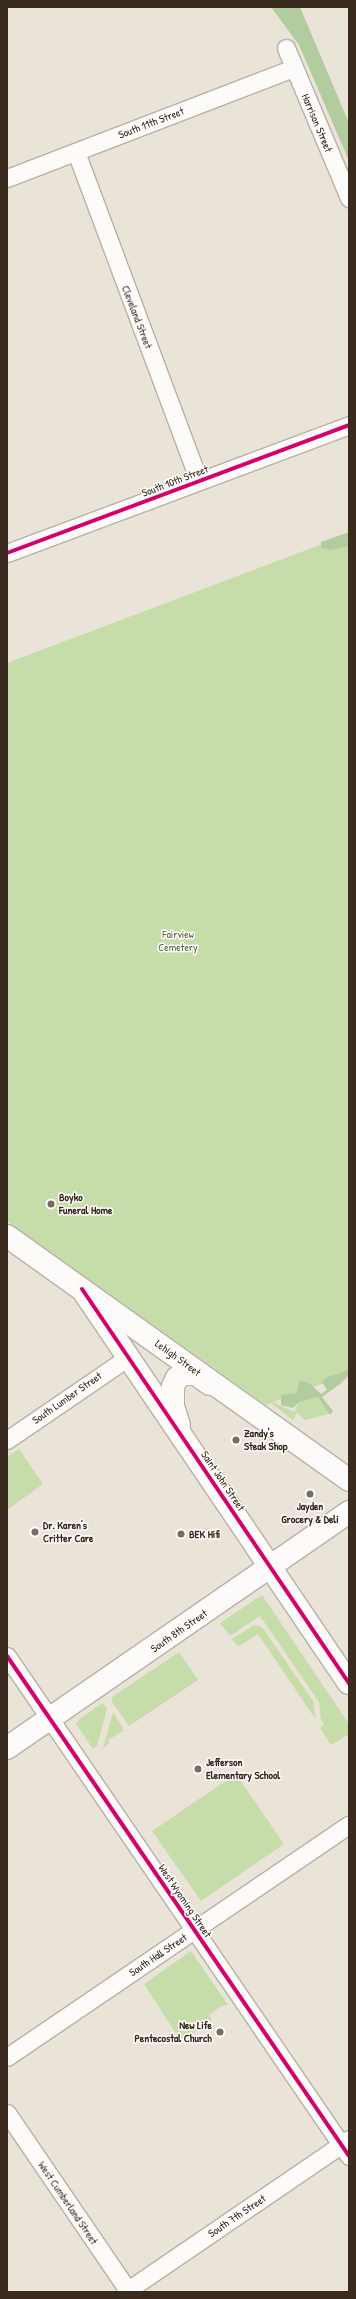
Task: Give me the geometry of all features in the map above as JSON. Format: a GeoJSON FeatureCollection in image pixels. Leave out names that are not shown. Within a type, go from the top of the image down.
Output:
{"type":"FeatureCollection","features":[{"type":"Feature","properties":{"kind":"main road","name":"Lehigh Street"},"geometry":{"type":"LineString","coordinates":[[7,1236],[349,1480]]}},
{"type":"Feature","properties":{"kind":"main road","name":"Saint John Street"},"geometry":{"type":"LineString","coordinates":[[82,1289],[349,1683]]}},
{"type":"Feature","properties":{"kind":"main road"},"geometry":{"type":"LineString","coordinates":[[188,1445],[173,1406],[173,1386],[178,1378],[184,1374],[196,1374],[247,1407]]}},
{"type":"Feature","properties":{"kind":"main road","name":"South 8th Street"},"geometry":{"type":"LineString","coordinates":[[7,1748],[271,1568],[349,1512]]}},
{"type":"Feature","properties":{"kind":"street","name":"Harrison Street"},"geometry":{"type":"LineString","coordinates":[[286,48],[349,198]]}},
{"type":"Feature","properties":{"kind":"street","name":"South 11th Street"},"geometry":{"type":"LineString","coordinates":[[7,178],[294,68]]}},
{"type":"Feature","properties":{"kind":"street","name":"Cleveland Street"},"geometry":{"type":"LineString","coordinates":[[76,152],[199,481]]}},
{"type":"Feature","properties":{"kind":"street","name":"South 10th Street"},"geometry":{"type":"LineString","coordinates":[[7,553],[349,425]]}},
{"type":"Feature","properties":{"kind":"street","name":"South Lumber Street"},"geometry":{"type":"LineString","coordinates":[[7,1440],[128,1357]]}},
{"type":"Feature","properties":{"kind":"street","name":"West Wyoming Street"},"geometry":{"type":"LineString","coordinates":[[7,1656],[194,1930],[346,2147]]}},
{"type":"Feature","properties":{"kind":"street","name":"South Hall Street"},"geometry":{"type":"LineString","coordinates":[[7,2057],[349,1825]]}},
{"type":"Feature","properties":{"kind":"street","name":"West Cumberland Street"},"geometry":{"type":"LineString","coordinates":[[7,2113],[127,2291]]}},
{"type":"Feature","properties":{"kind":"street","name":"South 7th Street"},"geometry":{"type":"LineString","coordinates":[[127,2291],[346,2147]]}},
{"type":"Feature","properties":{"kind":"green space"},"geometry":{"type":"Polygon","coordinates":[[[271,7],[300,7],[349,123],[349,161],[299,45],[271,7]]]}},
{"type":"Feature","properties":{"kind":"green space"},"geometry":{"type":"Polygon","coordinates":[[[349,532],[349,546],[330,550],[321,548],[321,542],[349,532]]]}},
{"type":"Feature","properties":{"kind":"green space","name":"Fairview Cemetery"},"geometry":{"type":"Polygon","coordinates":[[[349,534],[349,1374],[273,1402],[294,1412],[299,1402],[318,1397],[329,1414],[305,1420],[297,1413],[293,1420],[271,1403],[266,1405],[7,1221],[7,663],[349,534]]]}},
{"type":"Feature","properties":{"kind":"green space"},"geometry":{"type":"Polygon","coordinates":[[[349,1370],[349,1375],[340,1384],[322,1397],[333,1411],[331,1414],[329,1414],[318,1397],[299,1402],[293,1408],[281,1405],[281,1395],[297,1393],[299,1381],[308,1382],[321,1394],[327,1390],[322,1382],[328,1377],[349,1370]]]}},
{"type":"Feature","properties":{"kind":"green space"},"geometry":{"type":"Polygon","coordinates":[[[19,1449],[43,1484],[7,1510],[7,1457],[19,1449]]]}},
{"type":"Feature","properties":{"kind":"green space"},"geometry":{"type":"Polygon","coordinates":[[[262,1595],[349,1724],[349,1734],[331,1745],[320,1728],[324,1724],[321,1720],[319,1702],[260,1616],[230,1636],[220,1623],[262,1595]]]}},
{"type":"Feature","properties":{"kind":"green space"},"geometry":{"type":"Polygon","coordinates":[[[254,1625],[262,1627],[313,1701],[316,1720],[258,1634],[238,1647],[232,1639],[254,1625]]]}},
{"type":"Feature","properties":{"kind":"green space"},"geometry":{"type":"Polygon","coordinates":[[[179,1652],[198,1680],[129,1726],[112,1702],[112,1697],[179,1652]]]}},
{"type":"Feature","properties":{"kind":"green space"},"geometry":{"type":"Polygon","coordinates":[[[103,1703],[107,1709],[97,1746],[93,1749],[76,1724],[79,1719],[103,1703]]]}},
{"type":"Feature","properties":{"kind":"green space"},"geometry":{"type":"Polygon","coordinates":[[[113,1712],[124,1730],[108,1740],[109,1743],[103,1748],[113,1712]]]}},
{"type":"Feature","properties":{"kind":"green space"},"geometry":{"type":"Polygon","coordinates":[[[236,1774],[284,1844],[201,1901],[152,1831],[236,1774]]]}},
{"type":"Feature","properties":{"kind":"green space"},"geometry":{"type":"Polygon","coordinates":[[[191,1951],[228,2005],[221,2006],[209,2015],[212,2020],[181,2041],[144,1984],[191,1951]]]}},
{"type":"Feature","properties":{"kind":"cycle path"},"geometry":{"type":"LineString","coordinates":[[7,553],[349,425]]}},
{"type":"Feature","properties":{"kind":"cycle path"},"geometry":{"type":"LineString","coordinates":[[82,1289],[349,1683]]}},
{"type":"Feature","properties":{"kind":"cycle path"},"geometry":{"type":"LineString","coordinates":[[7,1656],[349,2156]]}},
{"type":"Feature","properties":{"kind":"place","name":"Boyko Funeral Home"},"geometry":{"type":"Point","coordinates":[51,1204]}},
{"type":"Feature","properties":{"kind":"place","name":"Zandy's Steak Shop"},"geometry":{"type":"Point","coordinates":[236,1440]}},
{"type":"Feature","properties":{"kind":"place","name":"Jayden Grocery & Deli"},"geometry":{"type":"Point","coordinates":[310,1494]}},
{"type":"Feature","properties":{"kind":"place","name":"Dr. Karen's Critter Care"},"geometry":{"type":"Point","coordinates":[35,1532]}},
{"type":"Feature","properties":{"kind":"place","name":"BEK Hifi"},"geometry":{"type":"Point","coordinates":[181,1534]}},
{"type":"Feature","properties":{"kind":"place","name":"Jefferson Elementary School"},"geometry":{"type":"Point","coordinates":[198,1769]}},
{"type":"Feature","properties":{"kind":"place","name":"New Life Pentecostal Church"},"geometry":{"type":"Point","coordinates":[220,2032]}}]}
